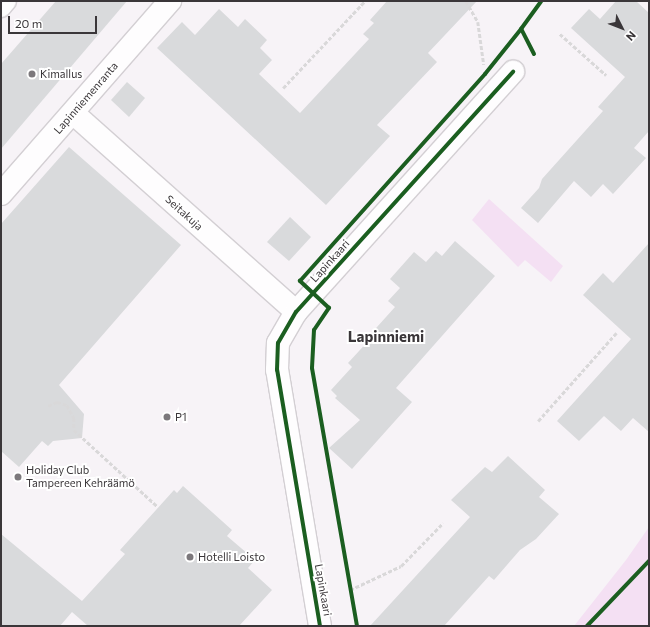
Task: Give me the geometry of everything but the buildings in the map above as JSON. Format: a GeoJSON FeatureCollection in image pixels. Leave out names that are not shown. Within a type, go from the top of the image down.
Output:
{"type":"FeatureCollection","features":[{"type":"Feature","properties":{"kind":"street","name":"Lapinniemenranta"},"geometry":{"type":"LineString","coordinates":[[1,194],[170,1]]}},
{"type":"Feature","properties":{"kind":"street","name":"Lapinkaari"},"geometry":{"type":"LineString","coordinates":[[320,626],[277,370],[278,343],[296,312],[513,72]]}},
{"type":"Feature","properties":{"kind":"street","name":"Seitakuja"},"geometry":{"type":"LineString","coordinates":[[73,112],[296,312]]}},
{"type":"Feature","properties":{"kind":"lane"},"geometry":{"type":"LineString","coordinates":[[1,8],[7,1]]}},
{"type":"Feature","properties":{"kind":"path"},"geometry":{"type":"LineString","coordinates":[[283,88],[365,1]]}},
{"type":"Feature","properties":{"kind":"path"},"geometry":{"type":"LineString","coordinates":[[466,1],[478,22],[485,74]]}},
{"type":"Feature","properties":{"kind":"path"},"geometry":{"type":"LineString","coordinates":[[560,34],[606,75]]}},
{"type":"Feature","properties":{"kind":"path"},"geometry":{"type":"LineString","coordinates":[[538,421],[616,333]]}},
{"type":"Feature","properties":{"kind":"path"},"geometry":{"type":"LineString","coordinates":[[48,406],[57,402],[67,405],[74,418],[74,430],[158,507]]}},
{"type":"Feature","properties":{"kind":"path"},"geometry":{"type":"LineString","coordinates":[[350,590],[400,566],[443,523]]}},
{"type":"Feature","properties":{"kind":"path"},"geometry":{"type":"LineString","coordinates":[[349,584],[351,597]]}},
{"type":"Feature","properties":{"kind":"shaded area"},"geometry":{"type":"Polygon","coordinates":[[[489,199],[563,266],[551,282],[525,260],[518,267],[472,220],[489,199]]]}},
{"type":"Feature","properties":{"kind":"shaded area"},"geometry":{"type":"Polygon","coordinates":[[[649,527],[649,626],[574,626],[626,560],[649,527]]]}},
{"type":"Feature","properties":{"kind":"cycle path"},"geometry":{"type":"LineString","coordinates":[[534,54],[521,29],[541,1]]}},
{"type":"Feature","properties":{"kind":"cycle path"},"geometry":{"type":"LineString","coordinates":[[357,626],[312,368],[314,330],[329,308],[300,281],[485,74],[521,29]]}},
{"type":"Feature","properties":{"kind":"cycle path"},"geometry":{"type":"LineString","coordinates":[[320,626],[277,370],[278,343],[296,312],[513,72]]}},
{"type":"Feature","properties":{"kind":"cycle path"},"geometry":{"type":"LineString","coordinates":[[587,626],[649,561]]}},
{"type":"Feature","properties":{"kind":"place","name":"Kimallus"},"geometry":{"type":"Point","coordinates":[32,74]}},
{"type":"Feature","properties":{"kind":"place","name":"P1"},"geometry":{"type":"Point","coordinates":[167,417]}},
{"type":"Feature","properties":{"kind":"place","name":"Holiday Club Tampereen Kehräämö"},"geometry":{"type":"Point","coordinates":[18,477]}},
{"type":"Feature","properties":{"kind":"place","name":"Hotelli Loisto"},"geometry":{"type":"Point","coordinates":[190,557]}},
{"type":"Feature","properties":{"kind":"district","name":"Lapinniemi"},"geometry":{"type":"Point","coordinates":[386,337]}}]}
